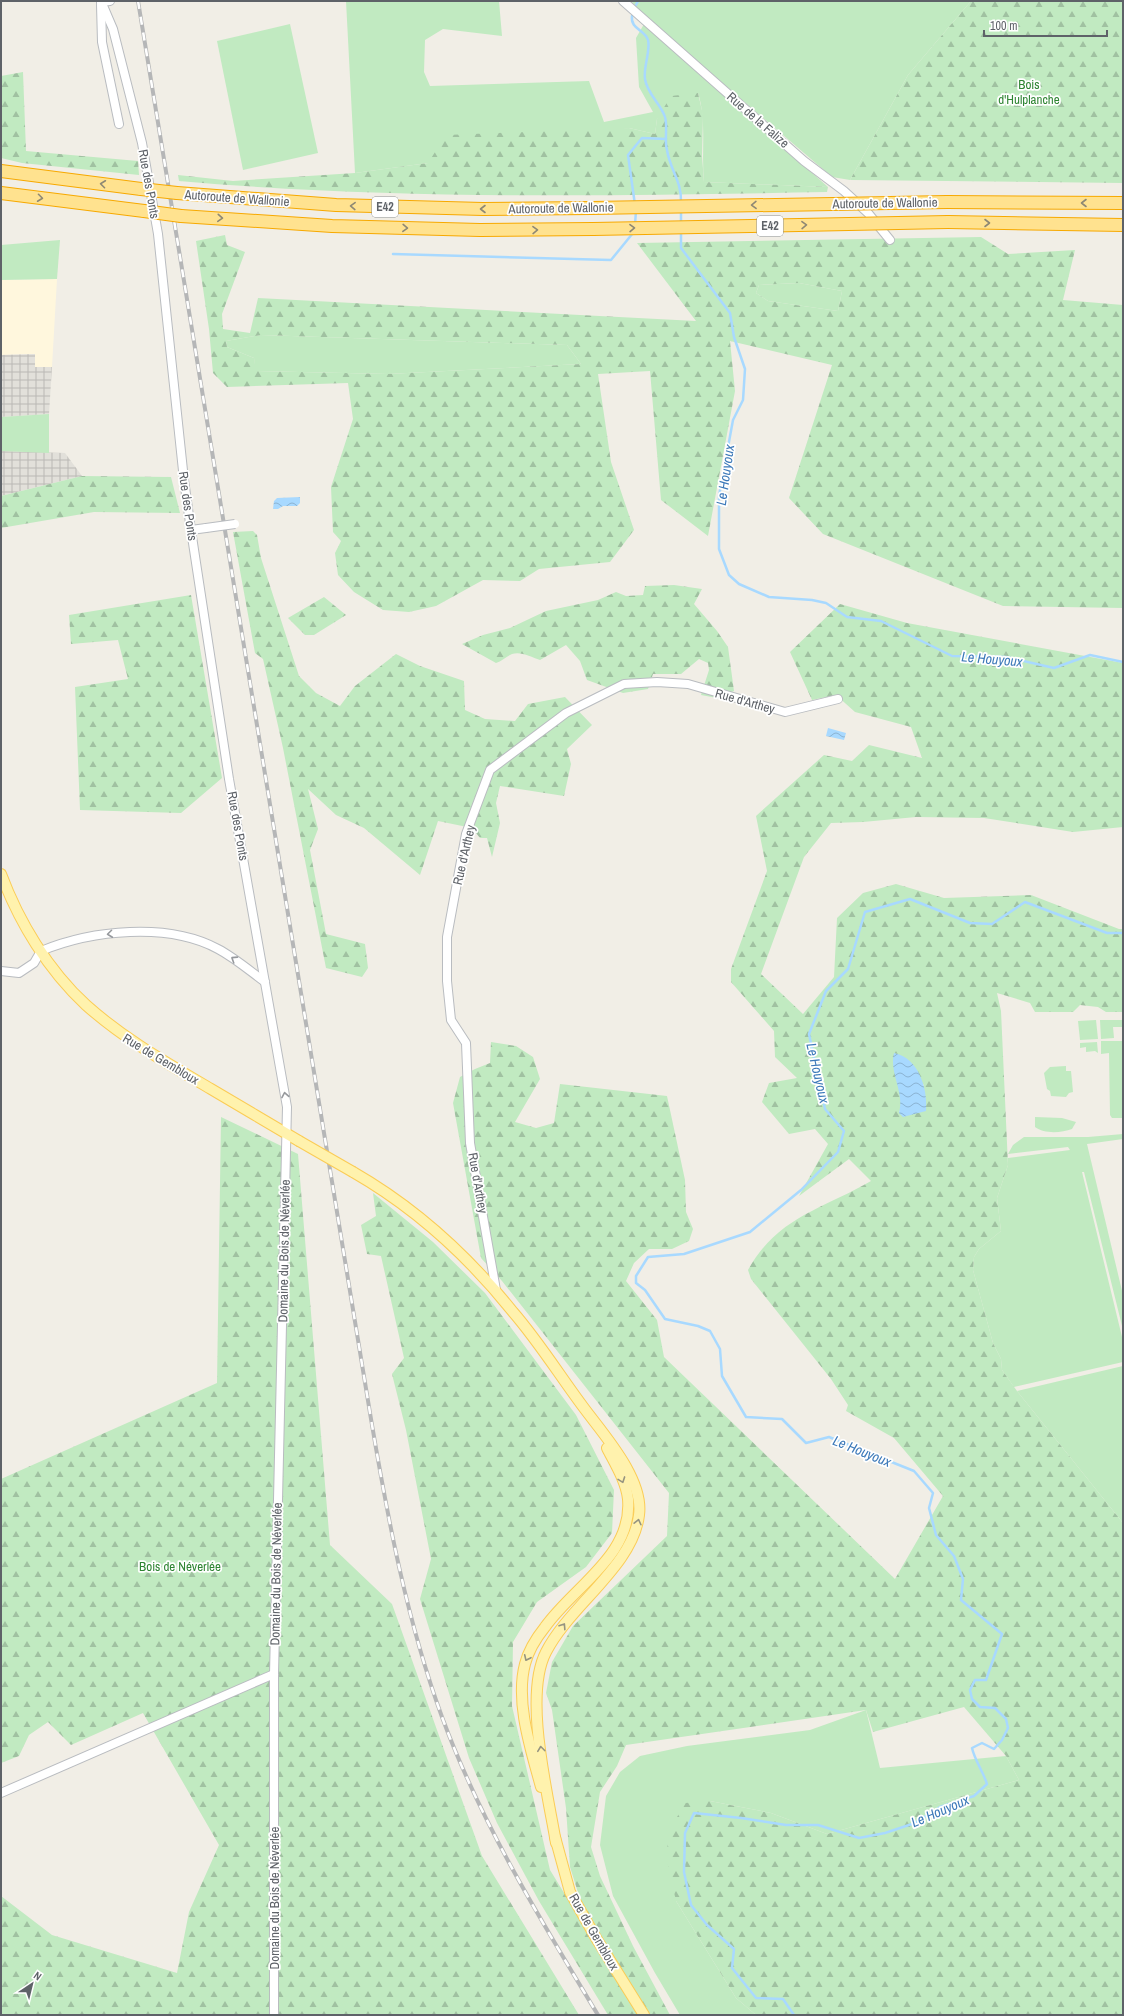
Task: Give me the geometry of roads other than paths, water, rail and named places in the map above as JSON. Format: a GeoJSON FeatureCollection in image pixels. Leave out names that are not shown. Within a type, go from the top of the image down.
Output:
{"type":"FeatureCollection","features":[{"type":"Feature","properties":{"kind":"highway","name":"Autoroute de Wallonie"},"geometry":{"type":"LineString","coordinates":[[1,171],[177,193],[336,205],[483,209],[947,202],[1123,204]]}},
{"type":"Feature","properties":{"kind":"highway","name":"Autoroute de Wallonie"},"geometry":{"type":"LineString","coordinates":[[1,193],[181,216],[332,226],[480,230],[948,222],[1123,225]]}},
{"type":"Feature","properties":{"kind":"main road","name":"Rue de Gembloux"},"geometry":{"type":"LineString","coordinates":[[1,874],[22,921],[41,951],[55,970],[85,1004],[119,1033],[162,1062],[377,1186],[421,1219],[496,1290],[515,1313],[576,1397]]}},
{"type":"Feature","properties":{"kind":"main road"},"geometry":{"type":"LineString","coordinates":[[556,1843],[536,1712],[536,1684],[545,1654],[568,1618],[625,1555],[634,1538],[640,1513],[638,1496],[632,1478],[614,1449],[576,1397]]}},
{"type":"Feature","properties":{"kind":"main road"},"geometry":{"type":"LineString","coordinates":[[556,1843],[529,1742],[522,1699],[525,1664],[538,1636],[553,1616],[607,1561],[620,1541],[627,1522],[628,1498],[622,1478],[600,1435],[576,1397]]}},
{"type":"Feature","properties":{"kind":"main road","name":"Rue de Gembloux"},"geometry":{"type":"LineString","coordinates":[[556,1843],[570,1892],[596,1938],[644,2015]]}},
{"type":"Feature","properties":{"kind":"street","name":"Rue des Ponts"},"geometry":{"type":"LineString","coordinates":[[104,1],[102,42],[120,124]]}},
{"type":"Feature","properties":{"kind":"street","name":"Rue des Ponts"},"geometry":{"type":"LineString","coordinates":[[104,1],[115,36],[142,143],[158,234],[184,480],[191,530],[229,779],[287,1107],[287,1134]]}},
{"type":"Feature","properties":{"kind":"street","name":"Rue de la Falize"},"geometry":{"type":"LineString","coordinates":[[623,1],[804,161],[844,190],[868,213],[890,240]]}},
{"type":"Feature","properties":{"kind":"street"},"geometry":{"type":"LineString","coordinates":[[191,530],[236,524]]}},
{"type":"Feature","properties":{"kind":"street","name":"Rue d'Arthey"},"geometry":{"type":"LineString","coordinates":[[496,1290],[470,1143],[466,1043],[451,1020],[447,981],[447,937],[466,834],[490,770],[566,713],[624,684],[657,682],[688,684],[785,712],[838,699]]}},
{"type":"Feature","properties":{"kind":"street"},"geometry":{"type":"LineString","coordinates":[[1,971],[19,973],[34,963],[41,951],[96,936],[145,931],[189,938],[218,948],[265,982]]}},
{"type":"Feature","properties":{"kind":"street","name":"Domaine du Bois de Néverlée"},"geometry":{"type":"LineString","coordinates":[[274,2015],[274,1674],[287,1134]]}},
{"type":"Feature","properties":{"kind":"street"},"geometry":{"type":"LineString","coordinates":[[1,1793],[274,1674]]}},
{"type":"Feature","properties":{"kind":"water"},"geometry":{"type":"Polygon","coordinates":[[[300,497],[300,503],[297,506],[283,506],[278,509],[273,509],[274,501],[277,498],[300,497]]]}},
{"type":"Feature","properties":{"kind":"water"},"geometry":{"type":"Polygon","coordinates":[[[828,728],[846,733],[844,740],[826,736],[828,728]]]}},
{"type":"Feature","properties":{"kind":"water"},"geometry":{"type":"Polygon","coordinates":[[[894,1053],[903,1056],[916,1068],[923,1084],[926,1111],[903,1117],[899,1113],[900,1098],[894,1068],[894,1053]]]}},
{"type":"Feature","properties":{"kind":"waterway","name":"Le Houyoux"},"geometry":{"type":"LineString","coordinates":[[636,5],[638,1]]}},
{"type":"Feature","properties":{"kind":"waterway","name":"Le Houyoux"},"geometry":{"type":"LineString","coordinates":[[632,16],[633,24],[648,40],[649,49],[645,69],[646,84],[665,117],[666,146],[680,188],[681,203]]}},
{"type":"Feature","properties":{"kind":"waterway"},"geometry":{"type":"LineString","coordinates":[[635,205],[628,155],[642,138],[666,139]]}},
{"type":"Feature","properties":{"kind":"waterway","name":"Le Houyoux"},"geometry":{"type":"LineString","coordinates":[[681,210],[681,225]]}},
{"type":"Feature","properties":{"kind":"waterway"},"geometry":{"type":"LineString","coordinates":[[635,224],[636,211]]}},
{"type":"Feature","properties":{"kind":"waterway","name":"Le Houyoux"},"geometry":{"type":"LineString","coordinates":[[681,232],[681,248],[730,313],[734,337],[745,369],[743,400],[733,420],[719,496],[719,549],[729,575],[739,584],[769,597],[812,600],[826,603],[847,617],[881,621],[952,656],[1006,657],[1054,668],[1090,655],[1123,662]]}},
{"type":"Feature","properties":{"kind":"waterway"},"geometry":{"type":"LineString","coordinates":[[393,254],[611,260],[633,233]]}},
{"type":"Feature","properties":{"kind":"waterway","name":"Le Houyoux"},"geometry":{"type":"LineString","coordinates":[[794,2015],[783,1999],[756,1998],[732,1968],[734,1949],[707,1925],[691,1905],[684,1872],[685,1833],[694,1813],[786,1825],[818,1825],[859,1838],[885,1833],[915,1823],[940,1807],[974,1796],[987,1784],[972,1748],[982,1743],[994,1749],[1002,1740],[1008,1728],[1006,1719],[995,1708],[980,1707],[972,1699],[970,1690],[975,1680],[986,1680],[1002,1634],[961,1600],[963,1579],[954,1556],[936,1535],[929,1508],[933,1493],[914,1471],[829,1437],[806,1443],[782,1419],[746,1417],[722,1376],[720,1349],[710,1331],[698,1326],[665,1319],[645,1290],[636,1283],[636,1276],[648,1257],[684,1254],[750,1232],[801,1190],[838,1152],[844,1131],[825,1109],[809,1034],[826,991],[848,969],[865,912],[910,899],[970,923],[992,924],[1025,902],[1107,933],[1123,933]]}},
{"type":"Feature","properties":{"kind":"railway"},"geometry":{"type":"LineString","coordinates":[[138,1],[371,1419],[384,1495],[400,1570],[430,1681],[442,1717],[475,1795],[493,1833],[533,1906],[598,2015]]}},
{"type":"Feature","properties":{"kind":"park label","name":"Bois d'Hulplanche"},"geometry":{"type":"Point","coordinates":[1029,92]}},
{"type":"Feature","properties":{"kind":"park label","name":"Bois de Néverlée"},"geometry":{"type":"Point","coordinates":[180,1566]}}]}
